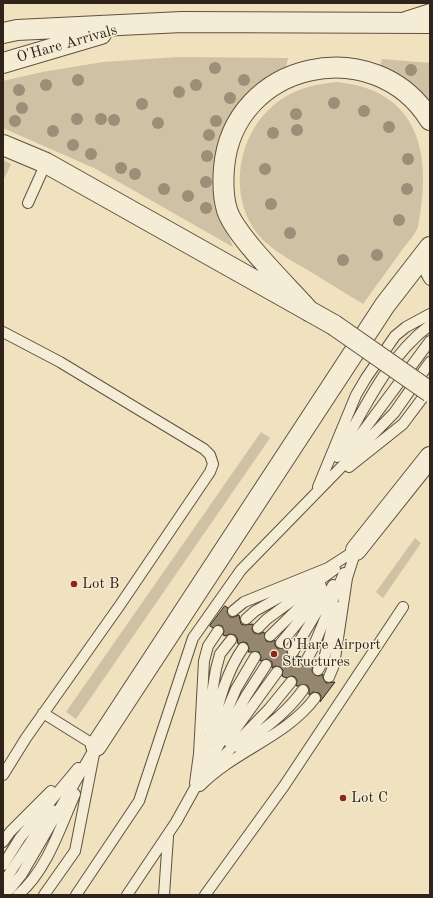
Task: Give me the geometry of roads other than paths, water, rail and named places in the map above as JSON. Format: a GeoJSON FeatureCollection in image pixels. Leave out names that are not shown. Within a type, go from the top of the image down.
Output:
{"type":"FeatureCollection","features":[{"type":"Feature","properties":{"kind":"street"},"geometry":{"type":"LineString","coordinates":[[3,33],[17,30],[182,22],[430,23]]}},
{"type":"Feature","properties":{"kind":"street","name":"O'Hare Arrivals"},"geometry":{"type":"LineString","coordinates":[[3,63],[132,25]]}},
{"type":"Feature","properties":{"kind":"street"},"geometry":{"type":"LineString","coordinates":[[309,311],[240,233],[227,211],[223,182],[225,160],[232,133],[242,114],[258,95],[280,80],[310,70],[333,67],[350,68],[386,80],[405,91],[422,106],[430,120]]}},
{"type":"Feature","properties":{"kind":"street"},"geometry":{"type":"LineString","coordinates":[[3,145],[46,163],[334,325],[430,392]]}},
{"type":"Feature","properties":{"kind":"street"},"geometry":{"type":"LineString","coordinates":[[96,746],[385,305],[429,248]]}},
{"type":"Feature","properties":{"kind":"street"},"geometry":{"type":"LineString","coordinates":[[356,550],[430,454]]}},
{"type":"Feature","properties":{"kind":"street"},"geometry":{"type":"LineString","coordinates":[[416,473],[430,457]]}},
{"type":"Feature","properties":{"kind":"lane"},"geometry":{"type":"LineString","coordinates":[[384,23],[430,9]]}},
{"type":"Feature","properties":{"kind":"lane"},"geometry":{"type":"LineString","coordinates":[[28,203],[46,163]]}},
{"type":"Feature","properties":{"kind":"lane"},"geometry":{"type":"LineString","coordinates":[[429,248],[424,266],[426,274],[430,280]]}},
{"type":"Feature","properties":{"kind":"lane"},"geometry":{"type":"LineString","coordinates":[[310,499],[322,480],[356,395],[366,378],[394,336],[406,327],[430,314]]}},
{"type":"Feature","properties":{"kind":"lane"},"geometry":{"type":"LineString","coordinates":[[310,499],[324,480],[384,377],[407,345],[430,325]]}},
{"type":"Feature","properties":{"kind":"lane"},"geometry":{"type":"LineString","coordinates":[[3,332],[60,362],[204,449],[210,455],[213,464],[210,472],[184,511],[43,713],[3,775]]}},
{"type":"Feature","properties":{"kind":"lane"},"geometry":{"type":"LineString","coordinates":[[310,499],[325,482],[430,341]]}},
{"type":"Feature","properties":{"kind":"lane"},"geometry":{"type":"LineString","coordinates":[[76,895],[139,801],[193,638],[241,570],[394,413],[430,362]]}},
{"type":"Feature","properties":{"kind":"lane"},"geometry":{"type":"LineString","coordinates":[[310,499],[403,424],[430,388]]}},
{"type":"Feature","properties":{"kind":"lane"},"geometry":{"type":"LineString","coordinates":[[233,611],[244,602],[328,568],[356,550]]}},
{"type":"Feature","properties":{"kind":"lane"},"geometry":{"type":"LineString","coordinates":[[246,619],[256,611],[330,570],[356,550]]}},
{"type":"Feature","properties":{"kind":"lane"},"geometry":{"type":"LineString","coordinates":[[258,628],[267,619],[342,564],[356,550]]}},
{"type":"Feature","properties":{"kind":"lane"},"geometry":{"type":"LineString","coordinates":[[270,636],[356,550]]}},
{"type":"Feature","properties":{"kind":"lane"},"geometry":{"type":"LineString","coordinates":[[281,643],[356,550]]}},
{"type":"Feature","properties":{"kind":"lane"},"geometry":{"type":"LineString","coordinates":[[293,652],[356,550]]}},
{"type":"Feature","properties":{"kind":"lane"},"geometry":{"type":"LineString","coordinates":[[306,661],[342,577],[356,550]]}},
{"type":"Feature","properties":{"kind":"lane"},"geometry":{"type":"LineString","coordinates":[[318,670],[324,658],[344,578],[356,550]]}},
{"type":"Feature","properties":{"kind":"lane"},"geometry":{"type":"LineString","coordinates":[[329,677],[334,665],[347,578],[356,550]]}},
{"type":"Feature","properties":{"kind":"lane"},"geometry":{"type":"LineString","coordinates":[[205,895],[284,786],[403,607]]}},
{"type":"Feature","properties":{"kind":"lane"},"geometry":{"type":"LineString","coordinates":[[192,794],[200,754],[204,661],[208,646],[218,631]]}},
{"type":"Feature","properties":{"kind":"lane"},"geometry":{"type":"LineString","coordinates":[[192,794],[202,754],[216,669],[220,654],[231,640]]}},
{"type":"Feature","properties":{"kind":"lane"},"geometry":{"type":"LineString","coordinates":[[192,794],[206,755],[227,678],[233,662],[243,648]]}},
{"type":"Feature","properties":{"kind":"lane"},"geometry":{"type":"LineString","coordinates":[[192,794],[236,689],[255,656]]}},
{"type":"Feature","properties":{"kind":"lane"},"geometry":{"type":"LineString","coordinates":[[127,895],[170,833],[246,696],[266,665]]}},
{"type":"Feature","properties":{"kind":"lane"},"geometry":{"type":"LineString","coordinates":[[192,794],[214,759],[277,672]]}},
{"type":"Feature","properties":{"kind":"lane"},"geometry":{"type":"LineString","coordinates":[[192,794],[218,760],[269,709],[291,682]]}},
{"type":"Feature","properties":{"kind":"lane"},"geometry":{"type":"LineString","coordinates":[[192,794],[221,763],[293,703],[303,690]]}},
{"type":"Feature","properties":{"kind":"lane"},"geometry":{"type":"LineString","coordinates":[[192,794],[223,765],[291,722],[306,710],[314,698]]}},
{"type":"Feature","properties":{"kind":"lane"},"geometry":{"type":"LineString","coordinates":[[43,713],[96,746]]}},
{"type":"Feature","properties":{"kind":"lane"},"geometry":{"type":"LineString","coordinates":[[3,842],[10,832],[96,746]]}},
{"type":"Feature","properties":{"kind":"lane"},"geometry":{"type":"LineString","coordinates":[[3,865],[20,838],[96,746]]}},
{"type":"Feature","properties":{"kind":"lane"},"geometry":{"type":"LineString","coordinates":[[5,895],[8,881],[96,746]]}},
{"type":"Feature","properties":{"kind":"lane"},"geometry":{"type":"LineString","coordinates":[[21,892],[48,854],[96,746]]}},
{"type":"Feature","properties":{"kind":"lane"},"geometry":{"type":"LineString","coordinates":[[44,895],[75,851],[96,746]]}},
{"type":"Feature","properties":{"kind":"lane"},"geometry":{"type":"LineString","coordinates":[[164,895],[167,846],[170,833]]}},
{"type":"Feature","properties":{"kind":"place","name":"Lot B"},"geometry":{"type":"Point","coordinates":[74,584]}},
{"type":"Feature","properties":{"kind":"place","name":"O'Hare Airport Structures"},"geometry":{"type":"Point","coordinates":[274,654]}},
{"type":"Feature","properties":{"kind":"place","name":"Lot C"},"geometry":{"type":"Point","coordinates":[343,798]}}]}
